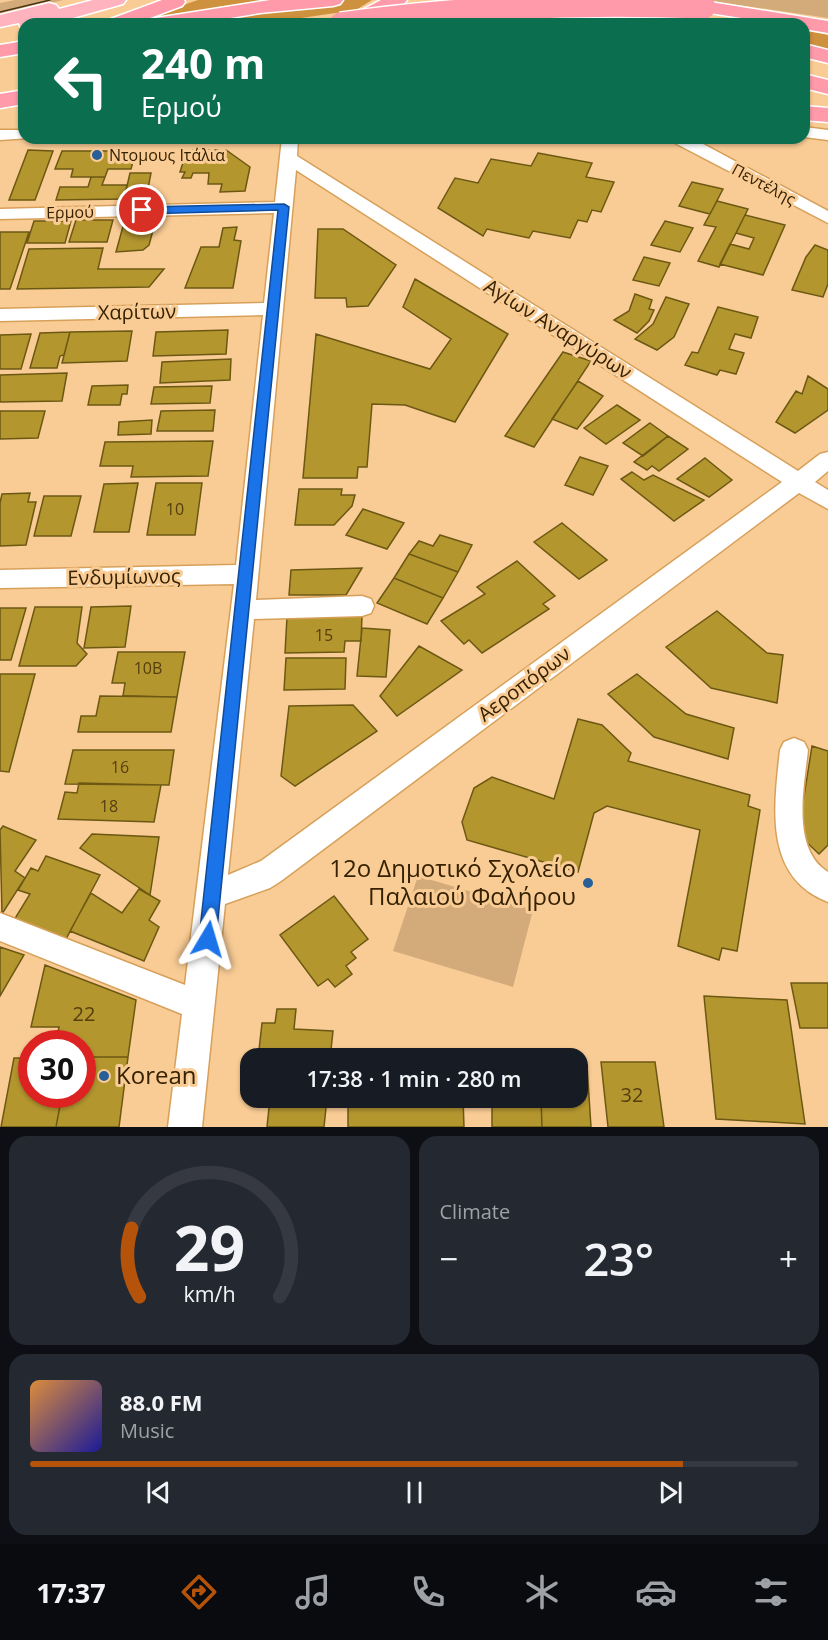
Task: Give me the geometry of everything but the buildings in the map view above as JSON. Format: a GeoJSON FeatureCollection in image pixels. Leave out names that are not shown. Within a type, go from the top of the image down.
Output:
{"type":"FeatureCollection","features":[{"type":"Feature","properties":{"kind":"highway"},"geometry":{"type":"LineString","coordinates":[[130,18],[180,0]]}},
{"type":"Feature","properties":{"kind":"highway"},"geometry":{"type":"LineString","coordinates":[[193,18],[260,7],[333,0]]}},
{"type":"Feature","properties":{"kind":"highway"},"geometry":{"type":"LineString","coordinates":[[362,18],[397,0]]}},
{"type":"Feature","properties":{"kind":"highway"},"geometry":{"type":"LineString","coordinates":[[550,0],[589,18]]}},
{"type":"Feature","properties":{"kind":"highway"},"geometry":{"type":"LineString","coordinates":[[596,0],[640,18]]}},
{"type":"Feature","properties":{"kind":"highway"},"geometry":{"type":"LineString","coordinates":[[608,0],[640,1],[708,16],[780,18]]}},
{"type":"Feature","properties":{"kind":"highway"},"geometry":{"type":"LineString","coordinates":[[393,18],[505,5],[640,1]]}},
{"type":"Feature","properties":{"kind":"highway"},"geometry":{"type":"LineString","coordinates":[[810,24],[828,27]]}},
{"type":"Feature","properties":{"kind":"highway"},"geometry":{"type":"LineString","coordinates":[[0,43],[18,45]]}},
{"type":"Feature","properties":{"kind":"highway"},"geometry":{"type":"LineString","coordinates":[[0,51],[18,47]]}},
{"type":"Feature","properties":{"kind":"highway"},"geometry":{"type":"LineString","coordinates":[[810,52],[828,57]]}},
{"type":"Feature","properties":{"kind":"highway"},"geometry":{"type":"LineString","coordinates":[[810,64],[828,68]]}},
{"type":"Feature","properties":{"kind":"highway"},"geometry":{"type":"LineString","coordinates":[[810,82],[828,87]]}},
{"type":"Feature","properties":{"kind":"highway"},"geometry":{"type":"LineString","coordinates":[[0,94],[18,96]]}},
{"type":"Feature","properties":{"kind":"highway"},"geometry":{"type":"LineString","coordinates":[[0,101],[18,97]]}},
{"type":"Feature","properties":{"kind":"highway"},"geometry":{"type":"LineString","coordinates":[[0,110],[18,112]]}},
{"type":"Feature","properties":{"kind":"highway"},"geometry":{"type":"LineString","coordinates":[[0,116],[18,113]]}},
{"type":"Feature","properties":{"kind":"highway"},"geometry":{"type":"LineString","coordinates":[[810,114],[828,115]]}},
{"type":"Feature","properties":{"kind":"main road"},"geometry":{"type":"LineString","coordinates":[[0,21],[80,0]]}},
{"type":"Feature","properties":{"kind":"main road"},"geometry":{"type":"LineString","coordinates":[[48,18],[116,0]]}},
{"type":"Feature","properties":{"kind":"main road"},"geometry":{"type":"LineString","coordinates":[[0,30],[18,26]]}},
{"type":"Feature","properties":{"kind":"street"},"geometry":{"type":"LineString","coordinates":[[810,133],[828,135]]}},
{"type":"Feature","properties":{"kind":"street"},"geometry":{"type":"LineString","coordinates":[[0,135],[18,135]]}},
{"type":"Feature","properties":{"kind":"street","name":"Πεντέλης"},"geometry":{"type":"LineString","coordinates":[[701,144],[828,218]]}},
{"type":"Feature","properties":{"kind":"street"},"geometry":{"type":"LineString","coordinates":[[185,1127],[213,894],[247,574],[289,148]]}},
{"type":"Feature","properties":{"kind":"street","name":"Αγίων Αναργύρων"},"geometry":{"type":"LineString","coordinates":[[289,148],[828,501]]}},
{"type":"Feature","properties":{"kind":"street","name":"Ερμού"},"geometry":{"type":"LineString","coordinates":[[0,214],[284,207]]}},
{"type":"Feature","properties":{"kind":"street","name":"Χαρίτων"},"geometry":{"type":"LineString","coordinates":[[0,315],[274,309]]}},
{"type":"Feature","properties":{"kind":"street","name":"Αεροπόρων"},"geometry":{"type":"LineString","coordinates":[[213,894],[260,878],[271,871],[828,460]]}},
{"type":"Feature","properties":{"kind":"street","name":"Ενδυμίωνος"},"geometry":{"type":"LineString","coordinates":[[0,579],[247,574]]}},
{"type":"Feature","properties":{"kind":"street"},"geometry":{"type":"LineString","coordinates":[[243,610],[362,606]]}},
{"type":"Feature","properties":{"kind":"street"},"geometry":{"type":"LineString","coordinates":[[794,750],[788,819],[798,861],[828,888]]}},
{"type":"Feature","properties":{"kind":"street"},"geometry":{"type":"LineString","coordinates":[[0,927],[200,1006]]}},
{"type":"Feature","properties":{"kind":"shaded area"},"geometry":{"type":"Polygon","coordinates":[[[15,0],[63,0],[0,16],[0,3],[15,0]]]}},
{"type":"Feature","properties":{"kind":"shaded area"},"geometry":{"type":"Polygon","coordinates":[[[198,0],[372,0],[356,10],[301,18],[145,18],[198,0]]]}},
{"type":"Feature","properties":{"kind":"shaded area"},"geometry":{"type":"Polygon","coordinates":[[[705,0],[828,0],[828,18],[705,0]]]}},
{"type":"Feature","properties":{"kind":"shaded area"},"geometry":{"type":"Polygon","coordinates":[[[810,31],[828,35],[828,52],[810,47],[810,31]]]}},
{"type":"Feature","properties":{"kind":"shaded area"},"geometry":{"type":"Polygon","coordinates":[[[418,876],[533,910],[513,987],[393,951],[418,876]]]}},
{"type":"Feature","properties":{"kind":"tram line"},"geometry":{"type":"LineString","coordinates":[[0,12],[50,0]]}},
{"type":"Feature","properties":{"kind":"place","name":"Ντομους Ιτάλια"},"geometry":{"type":"Point","coordinates":[97,155]}},
{"type":"Feature","properties":{"kind":"place","name":"12ο Δημοτικό Σχολείο Παλαιού Φαλήρου"},"geometry":{"type":"Point","coordinates":[588,883]}},
{"type":"Feature","properties":{"kind":"place","name":"Korean"},"geometry":{"type":"Point","coordinates":[104,1076]}},
{"type":"Feature","properties":{"kind":"route"},"geometry":{"type":"LineString","coordinates":[[142,210],[284,207],[208,939]]}}]}
